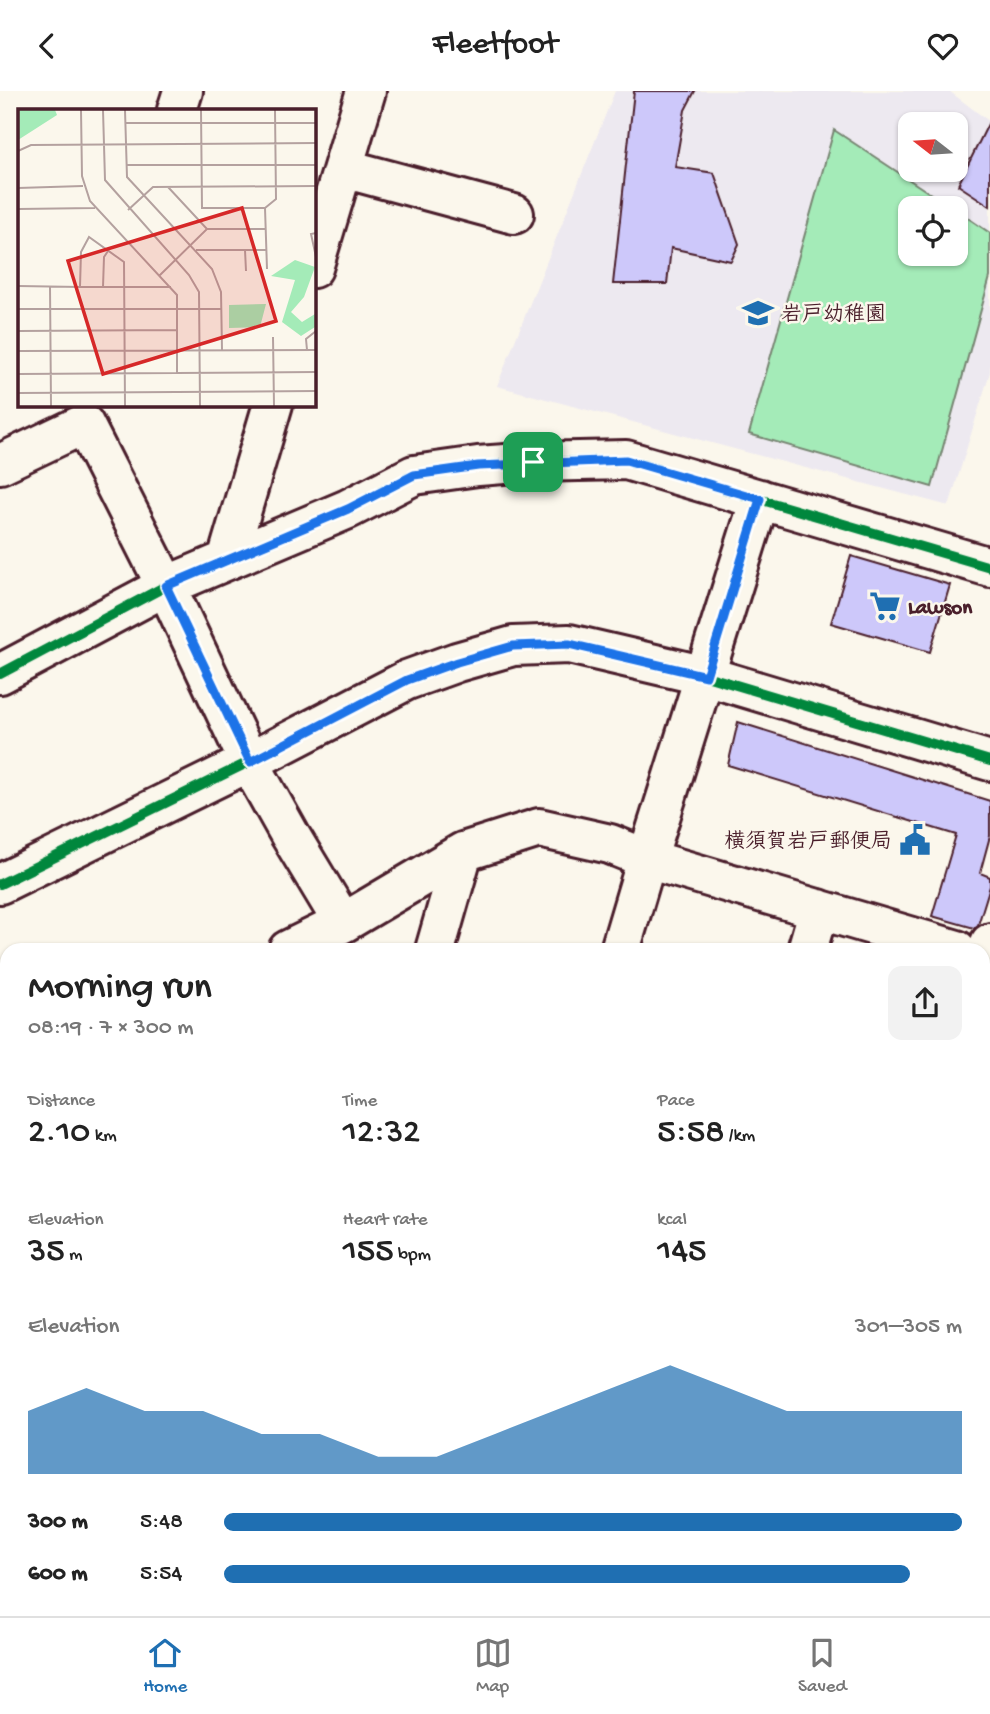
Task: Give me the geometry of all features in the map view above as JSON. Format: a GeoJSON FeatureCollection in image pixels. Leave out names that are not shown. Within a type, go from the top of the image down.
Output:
{"type":"FeatureCollection","features":[{"type":"Feature","properties":{"kind":"street"},"geometry":{"type":"LineString","coordinates":[[177,109],[183,91]]}},
{"type":"Feature","properties":{"kind":"street"},"geometry":{"type":"LineString","coordinates":[[315,261],[366,91]]}},
{"type":"Feature","properties":{"kind":"street"},"geometry":{"type":"LineString","coordinates":[[343,168],[514,214]]}},
{"type":"Feature","properties":{"kind":"street"},"geometry":{"type":"LineString","coordinates":[[227,560],[272,406]]}},
{"type":"Feature","properties":{"kind":"street"},"geometry":{"type":"LineString","coordinates":[[0,464],[87,414],[250,762],[343,923]]}},
{"type":"Feature","properties":{"kind":"street"},"geometry":{"type":"LineString","coordinates":[[0,674],[166,586],[348,509],[414,475],[478,466],[626,460],[990,567]]}},
{"type":"Feature","properties":{"kind":"street"},"geometry":{"type":"LineString","coordinates":[[622,943],[760,499]]}},
{"type":"Feature","properties":{"kind":"street"},"geometry":{"type":"LineString","coordinates":[[0,884],[250,762],[407,680],[513,646],[569,644],[706,676],[990,761]]}},
{"type":"Feature","properties":{"kind":"street"},"geometry":{"type":"LineString","coordinates":[[302,943],[343,923],[463,852],[539,828],[610,844],[647,859],[937,943]]}},
{"type":"Feature","properties":{"kind":"street"},"geometry":{"type":"LineString","coordinates":[[437,943],[463,852]]}},
{"type":"Feature","properties":{"kind":"street"},"geometry":{"type":"LineString","coordinates":[[809,943],[819,909]]}},
{"type":"Feature","properties":{"kind":"shaded area","name":"岩戸幼稚園"},"geometry":{"type":"Polygon","coordinates":[[[615,91],[949,91],[990,122],[990,372],[949,506],[497,386],[615,91]]]}},
{"type":"Feature","properties":{"kind":"green space"},"geometry":{"type":"Polygon","coordinates":[[[834,130],[898,172],[898,182],[913,182],[934,196],[898,196],[898,266],[968,266],[968,218],[990,233],[990,277],[932,487],[749,434],[834,130]]]}},
{"type":"Feature","properties":{"kind":"building"},"geometry":{"type":"Polygon","coordinates":[[[634,91],[695,91],[685,110],[675,167],[714,173],[739,244],[731,261],[671,248],[667,284],[613,284],[634,91]]]}},
{"type":"Feature","properties":{"kind":"building"},"geometry":{"type":"Polygon","coordinates":[[[990,120],[990,206],[958,185],[959,182],[968,182],[968,165],[990,120]]]}},
{"type":"Feature","properties":{"kind":"building"},"geometry":{"type":"Polygon","coordinates":[[[851,556],[950,585],[930,652],[831,623],[851,556]]]}},
{"type":"Feature","properties":{"kind":"building"},"geometry":{"type":"Polygon","coordinates":[[[738,722],[990,801],[990,836],[980,873],[990,877],[990,886],[978,925],[974,928],[932,916],[956,835],[728,765],[738,722]]]}},
{"type":"Feature","properties":{"kind":"cycle path"},"geometry":{"type":"LineString","coordinates":[[0,674],[166,586],[348,509],[414,475],[478,466],[626,460],[990,567]]}},
{"type":"Feature","properties":{"kind":"cycle path"},"geometry":{"type":"LineString","coordinates":[[0,884],[249,762],[407,680],[513,646],[569,644],[706,676],[990,761]]}},
{"type":"Feature","properties":{"kind":"place","name":"岩戸幼稚園"},"geometry":{"type":"Point","coordinates":[758,313]}},
{"type":"Feature","properties":{"kind":"place","name":"Lawson"},"geometry":{"type":"Point","coordinates":[885,606]}},
{"type":"Feature","properties":{"kind":"place","name":"横須賀岩戸郵便局"},"geometry":{"type":"Point","coordinates":[915,840]}},
{"type":"Feature","properties":{"kind":"route"},"geometry":{"type":"LineString","coordinates":[[626,460],[760,499],[706,676],[569,644],[513,646],[407,680],[250,762],[166,586],[348,509],[414,475],[533,462],[626,460]]}}]}
